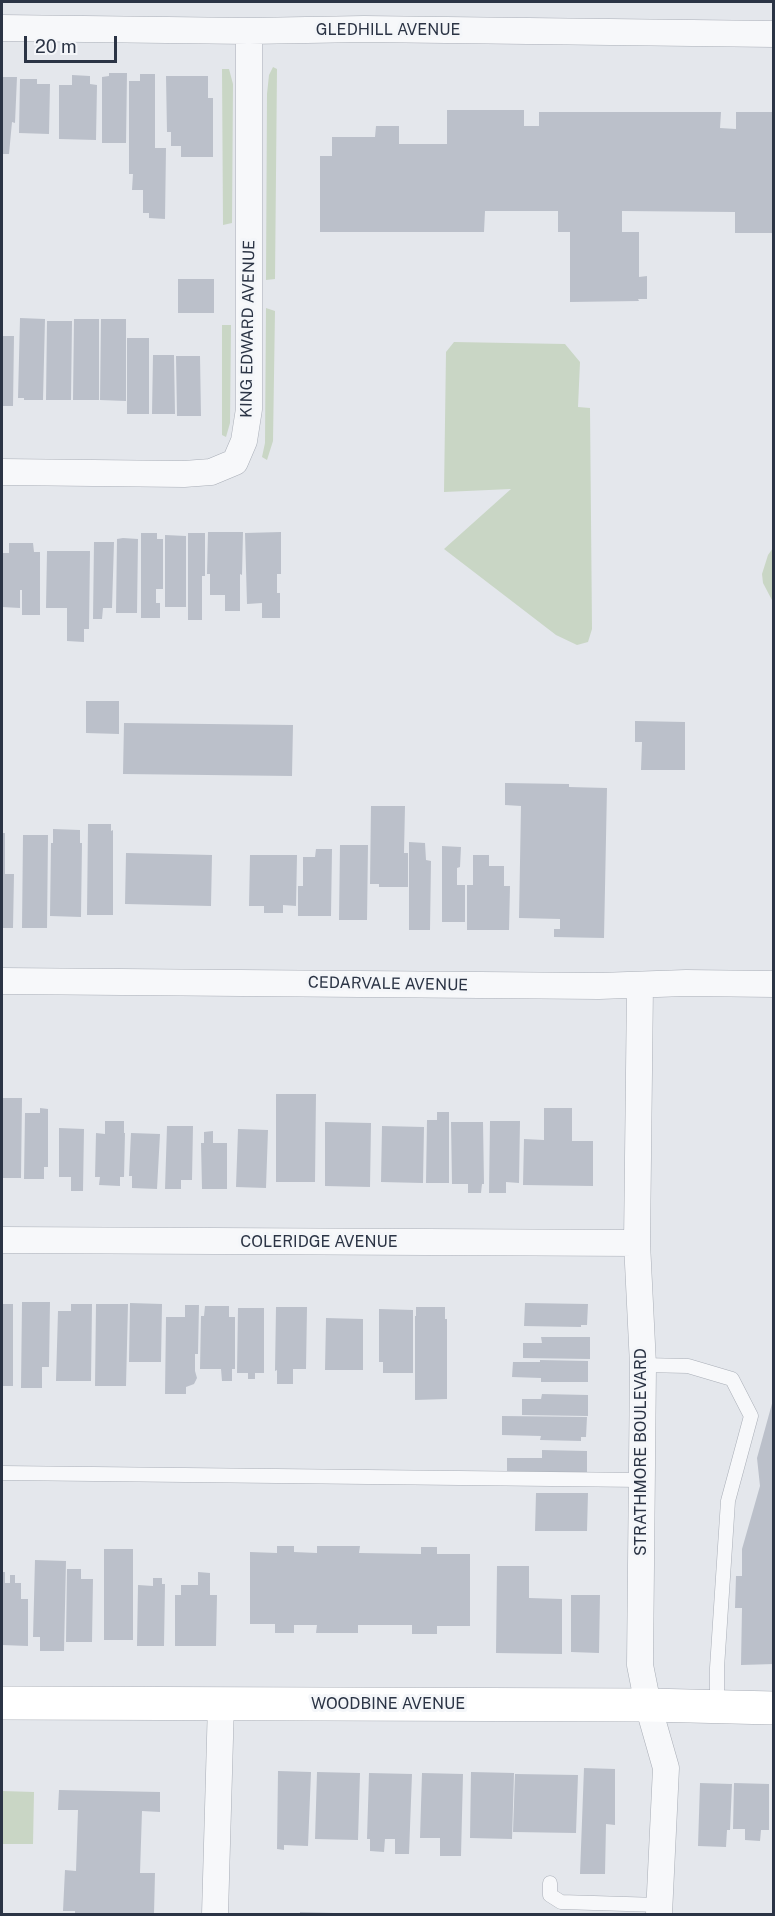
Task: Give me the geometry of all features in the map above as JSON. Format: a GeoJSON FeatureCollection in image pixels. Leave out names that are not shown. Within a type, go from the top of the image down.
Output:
{"type":"FeatureCollection","features":[{"type":"Feature","properties":{"kind":"main road","name":"WOODBINE AVENUE"},"geometry":{"type":"LineString","coordinates":[[2,1704],[648,1705],[774,1708]]}},
{"type":"Feature","properties":{"kind":"street","name":"GLEDHILL AVENUE"},"geometry":{"type":"LineString","coordinates":[[2,28],[249,31],[364,29],[774,34]]}},
{"type":"Feature","properties":{"kind":"street","name":"KING EDWARD AVENUE"},"geometry":{"type":"LineString","coordinates":[[2,472],[184,474],[211,472],[235,462],[244,441],[249,409],[249,31]]}},
{"type":"Feature","properties":{"kind":"street","name":"CEDARVALE AVENUE"},"geometry":{"type":"LineString","coordinates":[[2,981],[640,986],[774,984]]}},
{"type":"Feature","properties":{"kind":"street","name":"STRATHMORE BOULEVARD"},"geometry":{"type":"LineString","coordinates":[[640,986],[637,1243],[642,1365],[640,1665],[648,1705],[666,1768],[659,1910]]}},
{"type":"Feature","properties":{"kind":"street","name":"COLERIDGE AVENUE"},"geometry":{"type":"LineString","coordinates":[[2,1240],[637,1243]]}},
{"type":"Feature","properties":{"kind":"street"},"geometry":{"type":"LineString","coordinates":[[215,1914],[221,1703]]}},
{"type":"Feature","properties":{"kind":"lane"},"geometry":{"type":"LineString","coordinates":[[642,1365],[688,1366],[732,1379],[751,1416],[728,1501],[717,1668],[717,1708]]}},
{"type":"Feature","properties":{"kind":"lane"},"geometry":{"type":"LineString","coordinates":[[2,1473],[642,1480]]}},
{"type":"Feature","properties":{"kind":"lane"},"geometry":{"type":"LineString","coordinates":[[550,1883],[550,1895],[561,1902],[659,1910]]}},
{"type":"Feature","properties":{"kind":"green space"},"geometry":{"type":"Polygon","coordinates":[[[273,67],[277,69],[275,279],[266,280],[267,94],[269,75],[273,67]]]}},
{"type":"Feature","properties":{"kind":"green space"},"geometry":{"type":"Polygon","coordinates":[[[222,69],[229,69],[233,84],[232,223],[223,225],[222,69]]]}},
{"type":"Feature","properties":{"kind":"green space"},"geometry":{"type":"Polygon","coordinates":[[[266,308],[275,311],[273,441],[267,460],[262,457],[265,443],[266,308]]]}},
{"type":"Feature","properties":{"kind":"green space"},"geometry":{"type":"Polygon","coordinates":[[[222,325],[231,325],[230,423],[226,437],[222,435],[222,325]]]}},
{"type":"Feature","properties":{"kind":"green space"},"geometry":{"type":"Polygon","coordinates":[[[454,342],[565,344],[580,362],[578,407],[590,408],[592,629],[588,642],[577,645],[556,635],[444,549],[511,489],[444,492],[446,352],[454,342]]]}},
{"type":"Feature","properties":{"kind":"green space"},"geometry":{"type":"Polygon","coordinates":[[[773,548],[773,602],[763,583],[762,574],[768,555],[773,548]]]}},
{"type":"Feature","properties":{"kind":"green space"},"geometry":{"type":"Polygon","coordinates":[[[2,1791],[34,1792],[33,1844],[2,1844],[2,1791]]]}},
{"type":"Feature","properties":{"kind":"building"},"geometry":{"type":"Polygon","coordinates":[[[109,73],[127,73],[126,143],[102,143],[102,77],[109,76],[109,73]]]}},
{"type":"Feature","properties":{"kind":"building"},"geometry":{"type":"Polygon","coordinates":[[[140,74],[155,74],[155,148],[166,148],[165,219],[149,218],[149,213],[143,213],[143,190],[132,190],[133,174],[129,174],[129,81],[140,81],[140,74]]]}},
{"type":"Feature","properties":{"kind":"building"},"geometry":{"type":"Polygon","coordinates":[[[72,75],[90,76],[90,84],[97,85],[96,140],[59,139],[59,85],[72,85],[72,75]]]}},
{"type":"Feature","properties":{"kind":"building"},"geometry":{"type":"Polygon","coordinates":[[[166,76],[208,76],[208,98],[213,98],[213,157],[181,157],[181,146],[171,146],[171,132],[167,132],[166,76]]]}},
{"type":"Feature","properties":{"kind":"building"},"geometry":{"type":"Polygon","coordinates":[[[2,77],[17,77],[15,123],[12,122],[9,154],[2,154],[2,77]]]}},
{"type":"Feature","properties":{"kind":"building"},"geometry":{"type":"Polygon","coordinates":[[[20,79],[37,79],[37,84],[50,84],[49,134],[19,133],[20,79]]]}},
{"type":"Feature","properties":{"kind":"building"},"geometry":{"type":"Polygon","coordinates":[[[447,110],[524,110],[524,126],[539,126],[539,112],[721,112],[720,128],[736,129],[736,112],[774,112],[774,233],[735,233],[735,212],[622,211],[622,232],[639,232],[639,277],[647,276],[647,299],[570,302],[570,232],[558,232],[558,211],[485,211],[484,232],[320,232],[320,156],[332,156],[332,137],[375,137],[376,126],[399,126],[399,144],[447,144],[447,110]]]}},
{"type":"Feature","properties":{"kind":"building"},"geometry":{"type":"Polygon","coordinates":[[[178,279],[214,279],[214,313],[178,313],[178,279]]]}},
{"type":"Feature","properties":{"kind":"building"},"geometry":{"type":"Polygon","coordinates":[[[20,318],[45,319],[43,400],[18,398],[20,318]]]}},
{"type":"Feature","properties":{"kind":"building"},"geometry":{"type":"Polygon","coordinates":[[[74,319],[99,319],[99,400],[73,400],[74,319]]]}},
{"type":"Feature","properties":{"kind":"building"},"geometry":{"type":"Polygon","coordinates":[[[101,319],[126,319],[126,401],[100,400],[101,319]]]}},
{"type":"Feature","properties":{"kind":"building"},"geometry":{"type":"Polygon","coordinates":[[[47,321],[72,321],[71,400],[46,400],[47,321]]]}},
{"type":"Feature","properties":{"kind":"building"},"geometry":{"type":"Polygon","coordinates":[[[2,336],[14,336],[13,406],[2,406],[2,336]]]}},
{"type":"Feature","properties":{"kind":"building"},"geometry":{"type":"Polygon","coordinates":[[[127,338],[149,338],[149,414],[127,414],[127,338]]]}},
{"type":"Feature","properties":{"kind":"building"},"geometry":{"type":"Polygon","coordinates":[[[153,355],[174,355],[175,414],[152,414],[153,355]]]}},
{"type":"Feature","properties":{"kind":"building"},"geometry":{"type":"Polygon","coordinates":[[[176,356],[200,356],[201,416],[177,416],[176,356]]]}},
{"type":"Feature","properties":{"kind":"building"},"geometry":{"type":"Polygon","coordinates":[[[208,532],[243,532],[240,611],[225,611],[225,595],[210,595],[210,574],[207,574],[208,532]]]}},
{"type":"Feature","properties":{"kind":"building"},"geometry":{"type":"Polygon","coordinates":[[[281,532],[281,574],[277,574],[280,618],[262,618],[262,603],[247,604],[245,533],[281,532]]]}},
{"type":"Feature","properties":{"kind":"building"},"geometry":{"type":"Polygon","coordinates":[[[141,533],[157,533],[157,539],[163,539],[163,589],[156,589],[156,603],[160,603],[160,618],[141,618],[141,533]]]}},
{"type":"Feature","properties":{"kind":"building"},"geometry":{"type":"Polygon","coordinates":[[[188,533],[205,533],[202,620],[188,620],[188,533]]]}},
{"type":"Feature","properties":{"kind":"building"},"geometry":{"type":"Polygon","coordinates":[[[165,535],[186,536],[186,607],[165,607],[165,535]]]}},
{"type":"Feature","properties":{"kind":"building"},"geometry":{"type":"Polygon","coordinates":[[[117,539],[138,539],[137,613],[116,613],[117,539]]]}},
{"type":"Feature","properties":{"kind":"building"},"geometry":{"type":"Polygon","coordinates":[[[94,542],[114,542],[112,608],[103,608],[102,619],[93,619],[94,542]]]}},
{"type":"Feature","properties":{"kind":"building"},"geometry":{"type":"Polygon","coordinates":[[[9,543],[33,543],[34,552],[40,552],[40,615],[22,615],[22,590],[20,590],[20,608],[2,607],[2,553],[9,553],[9,543]]]}},
{"type":"Feature","properties":{"kind":"building"},"geometry":{"type":"Polygon","coordinates":[[[47,551],[90,551],[89,629],[84,629],[84,642],[67,641],[67,608],[46,608],[47,551]]]}},
{"type":"Feature","properties":{"kind":"building"},"geometry":{"type":"Polygon","coordinates":[[[86,701],[119,701],[119,734],[86,733],[86,701]]]}},
{"type":"Feature","properties":{"kind":"building"},"geometry":{"type":"Polygon","coordinates":[[[635,721],[685,722],[685,770],[641,770],[642,742],[635,742],[635,721]]]}},
{"type":"Feature","properties":{"kind":"building"},"geometry":{"type":"Polygon","coordinates":[[[124,723],[293,725],[292,776],[123,774],[124,723]]]}},
{"type":"Feature","properties":{"kind":"building"},"geometry":{"type":"Polygon","coordinates":[[[505,783],[569,784],[569,787],[607,788],[604,938],[554,937],[554,929],[560,929],[560,919],[519,918],[521,806],[505,805],[505,783]]]}},
{"type":"Feature","properties":{"kind":"building"},"geometry":{"type":"Polygon","coordinates":[[[371,806],[405,806],[404,853],[408,853],[408,887],[379,887],[379,884],[370,884],[371,806]]]}},
{"type":"Feature","properties":{"kind":"building"},"geometry":{"type":"Polygon","coordinates":[[[88,824],[111,824],[111,831],[113,830],[113,915],[87,915],[88,824]]]}},
{"type":"Feature","properties":{"kind":"building"},"geometry":{"type":"Polygon","coordinates":[[[53,829],[80,830],[80,843],[82,843],[81,917],[50,916],[53,829]]]}},
{"type":"Feature","properties":{"kind":"building"},"geometry":{"type":"Polygon","coordinates":[[[2,833],[5,833],[5,874],[14,874],[13,928],[2,928],[2,833]]]}},
{"type":"Feature","properties":{"kind":"building"},"geometry":{"type":"Polygon","coordinates":[[[23,835],[48,835],[47,928],[22,928],[23,835]]]}},
{"type":"Feature","properties":{"kind":"building"},"geometry":{"type":"Polygon","coordinates":[[[409,842],[425,843],[426,860],[431,861],[430,930],[409,930],[409,842]]]}},
{"type":"Feature","properties":{"kind":"building"},"geometry":{"type":"Polygon","coordinates":[[[340,845],[368,845],[367,920],[339,920],[340,845]]]}},
{"type":"Feature","properties":{"kind":"building"},"geometry":{"type":"Polygon","coordinates":[[[442,846],[461,847],[457,885],[465,885],[465,922],[442,922],[442,846]]]}},
{"type":"Feature","properties":{"kind":"building"},"geometry":{"type":"Polygon","coordinates":[[[316,849],[332,849],[331,916],[298,916],[298,886],[303,886],[303,857],[315,857],[316,849]]]}},
{"type":"Feature","properties":{"kind":"building"},"geometry":{"type":"Polygon","coordinates":[[[126,853],[212,855],[211,906],[125,904],[126,853]]]}},
{"type":"Feature","properties":{"kind":"building"},"geometry":{"type":"Polygon","coordinates":[[[250,855],[297,855],[296,906],[283,905],[283,913],[264,913],[264,906],[249,906],[250,855]]]}},
{"type":"Feature","properties":{"kind":"building"},"geometry":{"type":"Polygon","coordinates":[[[473,855],[489,855],[489,866],[504,866],[504,886],[510,886],[509,930],[467,930],[467,885],[473,885],[473,855]]]}},
{"type":"Feature","properties":{"kind":"building"},"geometry":{"type":"Polygon","coordinates":[[[276,1094],[316,1094],[315,1182],[276,1182],[276,1094]]]}},
{"type":"Feature","properties":{"kind":"building"},"geometry":{"type":"Polygon","coordinates":[[[2,1098],[22,1098],[21,1178],[2,1178],[2,1098]]]}},
{"type":"Feature","properties":{"kind":"building"},"geometry":{"type":"Polygon","coordinates":[[[40,1108],[48,1109],[48,1167],[44,1167],[44,1179],[24,1179],[25,1113],[40,1113],[40,1108]]]}},
{"type":"Feature","properties":{"kind":"building"},"geometry":{"type":"Polygon","coordinates":[[[544,1108],[572,1108],[572,1141],[593,1141],[593,1186],[523,1185],[524,1139],[544,1140],[544,1108]]]}},
{"type":"Feature","properties":{"kind":"building"},"geometry":{"type":"Polygon","coordinates":[[[437,1112],[449,1112],[449,1183],[426,1183],[427,1120],[437,1120],[437,1112]]]}},
{"type":"Feature","properties":{"kind":"building"},"geometry":{"type":"Polygon","coordinates":[[[105,1121],[124,1121],[124,1177],[120,1177],[120,1186],[99,1185],[100,1177],[95,1177],[96,1133],[105,1134],[105,1121]]]}},
{"type":"Feature","properties":{"kind":"building"},"geometry":{"type":"Polygon","coordinates":[[[490,1121],[520,1121],[519,1183],[506,1182],[506,1193],[489,1193],[490,1121]]]}},
{"type":"Feature","properties":{"kind":"building"},"geometry":{"type":"Polygon","coordinates":[[[325,1122],[371,1123],[370,1187],[325,1186],[325,1122]]]}},
{"type":"Feature","properties":{"kind":"building"},"geometry":{"type":"Polygon","coordinates":[[[451,1122],[483,1122],[484,1184],[482,1184],[481,1193],[468,1193],[468,1184],[452,1184],[451,1122]]]}},
{"type":"Feature","properties":{"kind":"building"},"geometry":{"type":"Polygon","coordinates":[[[167,1126],[193,1126],[192,1180],[181,1180],[181,1189],[165,1189],[167,1126]]]}},
{"type":"Feature","properties":{"kind":"building"},"geometry":{"type":"Polygon","coordinates":[[[382,1126],[424,1127],[423,1183],[381,1182],[382,1126]]]}},
{"type":"Feature","properties":{"kind":"building"},"geometry":{"type":"Polygon","coordinates":[[[59,1128],[84,1129],[83,1191],[71,1191],[71,1177],[59,1177],[59,1128]]]}},
{"type":"Feature","properties":{"kind":"building"},"geometry":{"type":"Polygon","coordinates":[[[238,1129],[268,1130],[266,1188],[236,1187],[238,1129]]]}},
{"type":"Feature","properties":{"kind":"building"},"geometry":{"type":"Polygon","coordinates":[[[213,1131],[213,1143],[227,1143],[227,1189],[202,1189],[201,1143],[204,1143],[204,1132],[213,1131]]]}},
{"type":"Feature","properties":{"kind":"building"},"geometry":{"type":"Polygon","coordinates":[[[131,1133],[160,1134],[157,1189],[132,1188],[132,1176],[129,1176],[131,1133]]]}},
{"type":"Feature","properties":{"kind":"building"},"geometry":{"type":"Polygon","coordinates":[[[22,1302],[50,1302],[49,1367],[42,1367],[42,1388],[21,1388],[22,1302]]]}},
{"type":"Feature","properties":{"kind":"building"},"geometry":{"type":"Polygon","coordinates":[[[130,1303],[162,1304],[161,1362],[129,1362],[130,1303]]]}},
{"type":"Feature","properties":{"kind":"building"},"geometry":{"type":"Polygon","coordinates":[[[525,1303],[588,1304],[587,1325],[581,1325],[581,1327],[524,1326],[525,1303]]]}},
{"type":"Feature","properties":{"kind":"building"},"geometry":{"type":"Polygon","coordinates":[[[2,1304],[13,1304],[13,1386],[2,1386],[2,1304]]]}},
{"type":"Feature","properties":{"kind":"building"},"geometry":{"type":"Polygon","coordinates":[[[71,1304],[92,1304],[91,1381],[56,1381],[58,1311],[71,1311],[71,1304]]]}},
{"type":"Feature","properties":{"kind":"building"},"geometry":{"type":"Polygon","coordinates":[[[96,1304],[128,1304],[126,1386],[95,1386],[96,1304]]]}},
{"type":"Feature","properties":{"kind":"building"},"geometry":{"type":"Polygon","coordinates":[[[185,1305],[199,1305],[198,1354],[195,1354],[197,1378],[194,1384],[186,1387],[186,1394],[165,1394],[166,1317],[185,1317],[185,1305]]]}},
{"type":"Feature","properties":{"kind":"building"},"geometry":{"type":"Polygon","coordinates":[[[205,1306],[229,1306],[229,1317],[235,1317],[235,1369],[232,1369],[232,1381],[222,1381],[221,1369],[200,1369],[201,1316],[204,1316],[205,1306]]]}},
{"type":"Feature","properties":{"kind":"building"},"geometry":{"type":"Polygon","coordinates":[[[276,1307],[307,1307],[306,1369],[293,1369],[293,1384],[277,1384],[277,1370],[275,1371],[276,1307]]]}},
{"type":"Feature","properties":{"kind":"building"},"geometry":{"type":"Polygon","coordinates":[[[416,1307],[445,1307],[447,1399],[415,1400],[416,1307]]]}},
{"type":"Feature","properties":{"kind":"building"},"geometry":{"type":"Polygon","coordinates":[[[238,1308],[264,1308],[264,1373],[255,1373],[255,1379],[248,1379],[248,1373],[237,1373],[238,1308]]]}},
{"type":"Feature","properties":{"kind":"building"},"geometry":{"type":"Polygon","coordinates":[[[379,1309],[413,1310],[413,1373],[383,1373],[383,1362],[379,1362],[379,1309]]]}},
{"type":"Feature","properties":{"kind":"building"},"geometry":{"type":"Polygon","coordinates":[[[326,1318],[363,1319],[363,1370],[325,1370],[326,1318]]]}},
{"type":"Feature","properties":{"kind":"building"},"geometry":{"type":"Polygon","coordinates":[[[541,1337],[590,1337],[590,1359],[523,1358],[523,1343],[542,1343],[541,1337]]]}},
{"type":"Feature","properties":{"kind":"building"},"geometry":{"type":"Polygon","coordinates":[[[540,1360],[588,1361],[588,1382],[541,1382],[541,1378],[512,1377],[513,1362],[540,1362],[540,1360]]]}},
{"type":"Feature","properties":{"kind":"building"},"geometry":{"type":"Polygon","coordinates":[[[542,1394],[588,1395],[588,1416],[522,1415],[522,1399],[541,1399],[542,1394]]]}},
{"type":"Feature","properties":{"kind":"building"},"geometry":{"type":"Polygon","coordinates":[[[773,1400],[774,1664],[741,1665],[742,1608],[735,1608],[736,1576],[742,1576],[742,1549],[760,1486],[757,1458],[773,1400]]]}},
{"type":"Feature","properties":{"kind":"building"},"geometry":{"type":"Polygon","coordinates":[[[502,1416],[587,1417],[586,1437],[581,1437],[581,1441],[540,1440],[541,1436],[502,1435],[502,1416]]]}},
{"type":"Feature","properties":{"kind":"building"},"geometry":{"type":"Polygon","coordinates":[[[542,1450],[587,1451],[587,1473],[507,1473],[507,1458],[542,1458],[542,1450]]]}},
{"type":"Feature","properties":{"kind":"building"},"geometry":{"type":"Polygon","coordinates":[[[536,1493],[588,1493],[587,1531],[535,1531],[536,1493]]]}},
{"type":"Feature","properties":{"kind":"building"},"geometry":{"type":"Polygon","coordinates":[[[277,1546],[294,1546],[294,1552],[317,1553],[317,1546],[360,1546],[359,1553],[421,1554],[421,1547],[437,1547],[437,1554],[470,1554],[470,1626],[437,1626],[437,1634],[412,1634],[412,1625],[358,1625],[358,1633],[316,1633],[317,1625],[294,1625],[294,1633],[275,1633],[275,1624],[250,1624],[250,1552],[277,1553],[277,1546]]]}},
{"type":"Feature","properties":{"kind":"building"},"geometry":{"type":"Polygon","coordinates":[[[104,1549],[133,1549],[133,1640],[104,1640],[104,1549]]]}},
{"type":"Feature","properties":{"kind":"building"},"geometry":{"type":"Polygon","coordinates":[[[35,1560],[66,1561],[64,1651],[40,1651],[40,1637],[33,1637],[35,1560]]]}},
{"type":"Feature","properties":{"kind":"building"},"geometry":{"type":"Polygon","coordinates":[[[497,1566],[529,1566],[529,1598],[562,1599],[562,1654],[496,1653],[497,1566]]]}},
{"type":"Feature","properties":{"kind":"building"},"geometry":{"type":"Polygon","coordinates":[[[67,1569],[81,1569],[81,1579],[93,1579],[92,1642],[66,1642],[67,1569]]]}},
{"type":"Feature","properties":{"kind":"building"},"geometry":{"type":"Polygon","coordinates":[[[2,1572],[5,1572],[5,1583],[10,1583],[10,1575],[15,1575],[15,1583],[21,1583],[21,1599],[28,1599],[28,1646],[2,1645],[2,1572]]]}},
{"type":"Feature","properties":{"kind":"building"},"geometry":{"type":"Polygon","coordinates":[[[198,1572],[210,1573],[210,1595],[217,1595],[216,1646],[175,1646],[175,1595],[181,1595],[181,1585],[198,1585],[198,1572]]]}},
{"type":"Feature","properties":{"kind":"building"},"geometry":{"type":"Polygon","coordinates":[[[153,1578],[162,1578],[162,1584],[165,1584],[164,1646],[137,1646],[138,1585],[153,1586],[153,1578]]]}},
{"type":"Feature","properties":{"kind":"building"},"geometry":{"type":"Polygon","coordinates":[[[571,1595],[600,1595],[599,1653],[571,1652],[571,1595]]]}},
{"type":"Feature","properties":{"kind":"building"},"geometry":{"type":"Polygon","coordinates":[[[584,1768],[615,1769],[615,1825],[606,1824],[605,1874],[580,1874],[584,1768]]]}},
{"type":"Feature","properties":{"kind":"building"},"geometry":{"type":"Polygon","coordinates":[[[278,1771],[311,1772],[308,1846],[284,1845],[284,1850],[277,1849],[278,1771]]]}},
{"type":"Feature","properties":{"kind":"building"},"geometry":{"type":"Polygon","coordinates":[[[317,1772],[360,1773],[358,1840],[315,1839],[317,1772]]]}},
{"type":"Feature","properties":{"kind":"building"},"geometry":{"type":"Polygon","coordinates":[[[471,1772],[514,1773],[512,1839],[470,1838],[471,1772]]]}},
{"type":"Feature","properties":{"kind":"building"},"geometry":{"type":"Polygon","coordinates":[[[369,1773],[412,1774],[409,1854],[395,1854],[395,1839],[385,1839],[384,1852],[370,1851],[370,1839],[367,1839],[369,1773]]]}},
{"type":"Feature","properties":{"kind":"building"},"geometry":{"type":"Polygon","coordinates":[[[422,1773],[463,1774],[461,1856],[440,1856],[440,1838],[420,1838],[422,1773]]]}},
{"type":"Feature","properties":{"kind":"building"},"geometry":{"type":"Polygon","coordinates":[[[515,1774],[578,1775],[576,1833],[513,1832],[515,1774]]]}},
{"type":"Feature","properties":{"kind":"building"},"geometry":{"type":"Polygon","coordinates":[[[700,1783],[732,1784],[730,1830],[727,1830],[726,1847],[698,1846],[700,1783]]]}},
{"type":"Feature","properties":{"kind":"building"},"geometry":{"type":"Polygon","coordinates":[[[734,1783],[769,1784],[769,1830],[761,1830],[760,1841],[745,1840],[745,1829],[733,1829],[734,1783]]]}},
{"type":"Feature","properties":{"kind":"building"},"geometry":{"type":"Polygon","coordinates":[[[59,1790],[160,1792],[160,1812],[142,1811],[140,1873],[155,1873],[154,1914],[75,1914],[75,1911],[63,1911],[65,1870],[76,1871],[78,1810],[58,1810],[59,1790]]]}},
{"type":"Feature","properties":{"kind":"building"},"geometry":{"type":"Polygon","coordinates":[[[300,1912],[334,1913],[300,1914],[300,1912]]]}}]}
